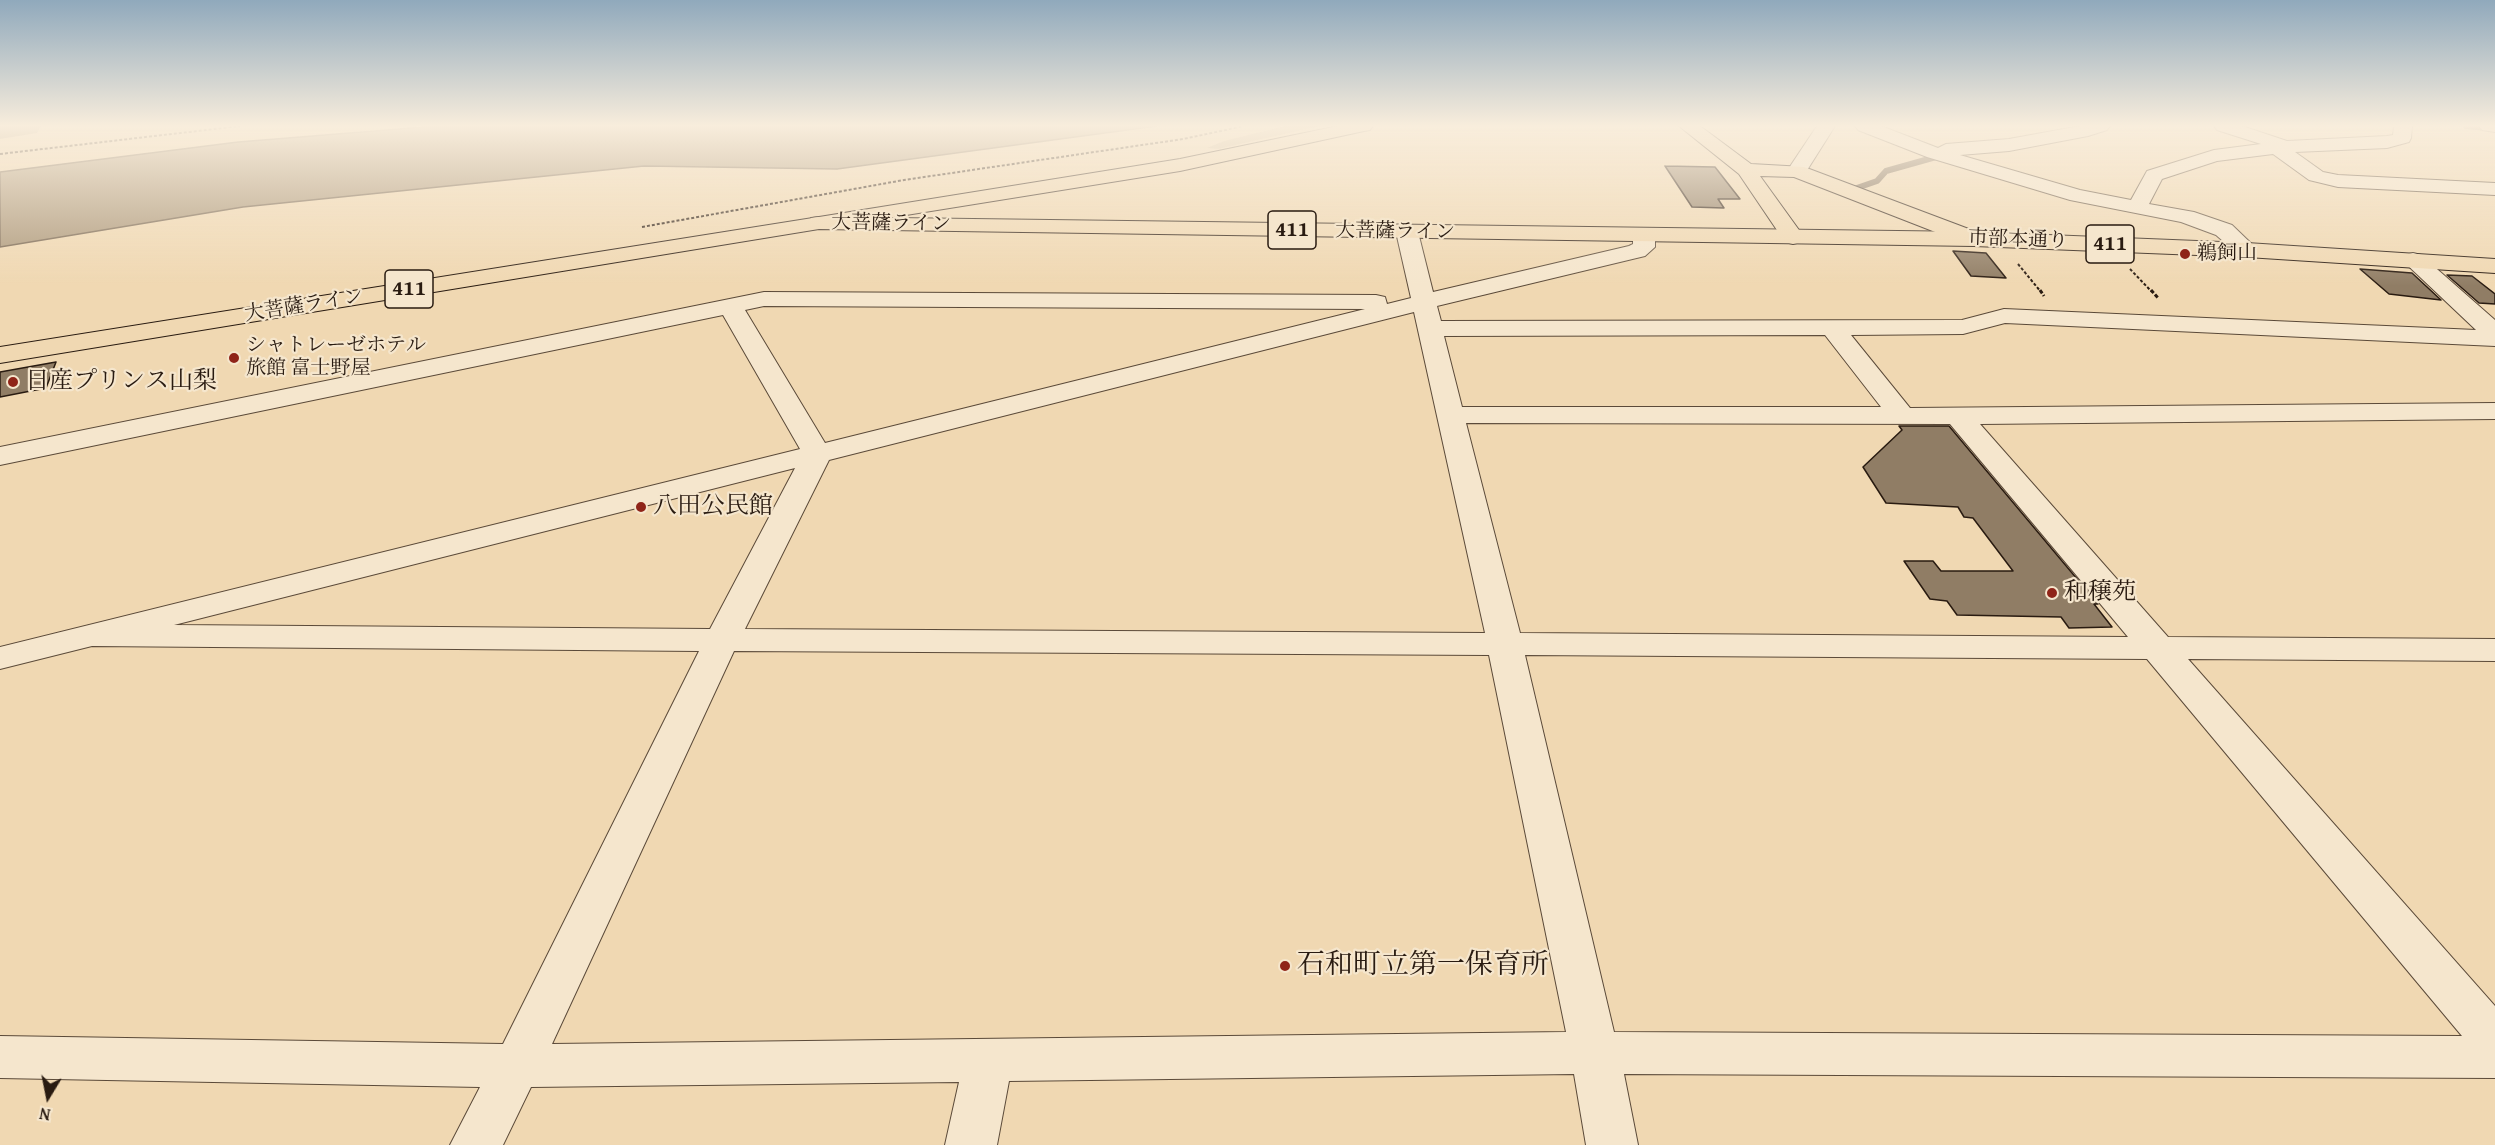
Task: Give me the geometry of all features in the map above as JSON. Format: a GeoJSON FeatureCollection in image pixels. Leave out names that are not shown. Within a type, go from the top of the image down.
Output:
{"type":"FeatureCollection","features":[{"type":"Feature","properties":{"kind":"main road"},"geometry":{"type":"LineString","coordinates":[[819,223],[1091,179]]}},
{"type":"Feature","properties":{"kind":"main road"},"geometry":{"type":"LineString","coordinates":[[1753,179],[1793,237]]}},
{"type":"Feature","properties":{"kind":"main road"},"geometry":{"type":"LineString","coordinates":[[1819,179],[1974,239]]}},
{"type":"Feature","properties":{"kind":"main road"},"geometry":{"type":"LineString","coordinates":[[940,225],[934,222],[932,215],[945,203]]}},
{"type":"Feature","properties":{"kind":"main road","name":"大菩薩ライン"},"geometry":{"type":"LineString","coordinates":[[0,355],[819,223],[1793,237]]}},
{"type":"Feature","properties":{"kind":"main road","name":"市部本通り"},"geometry":{"type":"LineString","coordinates":[[1793,237],[1974,239],[2247,249],[2495,266]]}},
{"type":"Feature","properties":{"kind":"street"},"geometry":{"type":"LineString","coordinates":[[2021,179],[2077,196],[2186,217],[2224,230],[2247,249]]}},
{"type":"Feature","properties":{"kind":"street"},"geometry":{"type":"LineString","coordinates":[[2136,208],[2152,179]]}},
{"type":"Feature","properties":{"kind":"street"},"geometry":{"type":"LineString","coordinates":[[2331,179],[2495,189]]}},
{"type":"Feature","properties":{"kind":"street"},"geometry":{"type":"LineString","coordinates":[[1407,232],[1505,645],[1595,1053],[1612,1145]]}},
{"type":"Feature","properties":{"kind":"street"},"geometry":{"type":"LineString","coordinates":[[0,658],[96,636],[1423,302],[1638,251],[1644,247],[1644,236]]}},
{"type":"Feature","properties":{"kind":"street"},"geometry":{"type":"LineString","coordinates":[[2413,260],[2495,333]]}},
{"type":"Feature","properties":{"kind":"street"},"geometry":{"type":"LineString","coordinates":[[0,456],[764,298],[1423,302]]}},
{"type":"Feature","properties":{"kind":"street"},"geometry":{"type":"LineString","coordinates":[[730,306],[817,454]]}},
{"type":"Feature","properties":{"kind":"street"},"geometry":{"type":"LineString","coordinates":[[1430,329],[1964,327],[2004,316],[2495,338]]}},
{"type":"Feature","properties":{"kind":"street"},"geometry":{"type":"LineString","coordinates":[[1832,328],[1902,416]]}},
{"type":"Feature","properties":{"kind":"street"},"geometry":{"type":"LineString","coordinates":[[1451,415],[1958,416],[2495,411]]}},
{"type":"Feature","properties":{"kind":"street"},"geometry":{"type":"LineString","coordinates":[[1958,416],[2495,1040]]}},
{"type":"Feature","properties":{"kind":"street"},"geometry":{"type":"LineString","coordinates":[[476,1145],[517,1066],[721,641],[817,454]]}},
{"type":"Feature","properties":{"kind":"street"},"geometry":{"type":"LineString","coordinates":[[96,636],[2495,650]]}},
{"type":"Feature","properties":{"kind":"street"},"geometry":{"type":"LineString","coordinates":[[0,1057],[517,1066],[1595,1053],[2495,1057]]}},
{"type":"Feature","properties":{"kind":"street"},"geometry":{"type":"LineString","coordinates":[[971,1145],[989,1060]]}},
{"type":"Feature","properties":{"kind":"path"},"geometry":{"type":"LineString","coordinates":[[631,228],[908,179]]}},
{"type":"Feature","properties":{"kind":"path"},"geometry":{"type":"LineString","coordinates":[[2015,260],[2050,304]]}},
{"type":"Feature","properties":{"kind":"path"},"geometry":{"type":"LineString","coordinates":[[2130,268],[2159,299]]}},
{"type":"Feature","properties":{"kind":"shaded area"},"geometry":{"type":"Polygon","coordinates":[[[0,179],[513,179],[243,207],[0,247],[0,179]]]}},
{"type":"Feature","properties":{"kind":"building"},"geometry":{"type":"Polygon","coordinates":[[[1674,179],[1725,179],[1740,199],[1718,199],[1724,208],[1692,207],[1674,179]]]}},
{"type":"Feature","properties":{"kind":"building"},"geometry":{"type":"Polygon","coordinates":[[[1953,251],[1986,253],[2006,278],[1971,276],[1953,251]]]}},
{"type":"Feature","properties":{"kind":"building"},"geometry":{"type":"Polygon","coordinates":[[[2360,269],[2412,273],[2441,300],[2389,294],[2360,269]]]}},
{"type":"Feature","properties":{"kind":"building"},"geometry":{"type":"Polygon","coordinates":[[[2447,275],[2472,276],[2495,294],[2495,304],[2479,303],[2447,275]]]}},
{"type":"Feature","properties":{"kind":"building"},"geometry":{"type":"Polygon","coordinates":[[[56,362],[46,388],[0,397],[0,372],[56,362]]]}},
{"type":"Feature","properties":{"kind":"building"},"geometry":{"type":"Polygon","coordinates":[[[1899,426],[1949,426],[2098,604],[2094,604],[2112,627],[2069,628],[2061,617],[1957,615],[1947,601],[1930,599],[1904,561],[1933,561],[1941,571],[2013,571],[1973,518],[1964,517],[1958,507],[1886,503],[1863,467],[1902,430],[1899,426]]]}},
{"type":"Feature","properties":{"kind":"waterway"},"geometry":{"type":"LineString","coordinates":[[1854,189],[1878,179]]}},
{"type":"Feature","properties":{"kind":"place","name":"鵜飼山"},"geometry":{"type":"Point","coordinates":[2185,254]}},
{"type":"Feature","properties":{"kind":"place","name":"シャトレーゼホテル 旅館 富士野屋"},"geometry":{"type":"Point","coordinates":[234,358]}},
{"type":"Feature","properties":{"kind":"place","name":"日産プリンス山梨"},"geometry":{"type":"Point","coordinates":[13,382]}},
{"type":"Feature","properties":{"kind":"place","name":"八田公民館"},"geometry":{"type":"Point","coordinates":[641,507]}},
{"type":"Feature","properties":{"kind":"place","name":"和穣苑"},"geometry":{"type":"Point","coordinates":[2052,593]}},
{"type":"Feature","properties":{"kind":"place","name":"石和町立第一保育所"},"geometry":{"type":"Point","coordinates":[1285,966]}}]}
